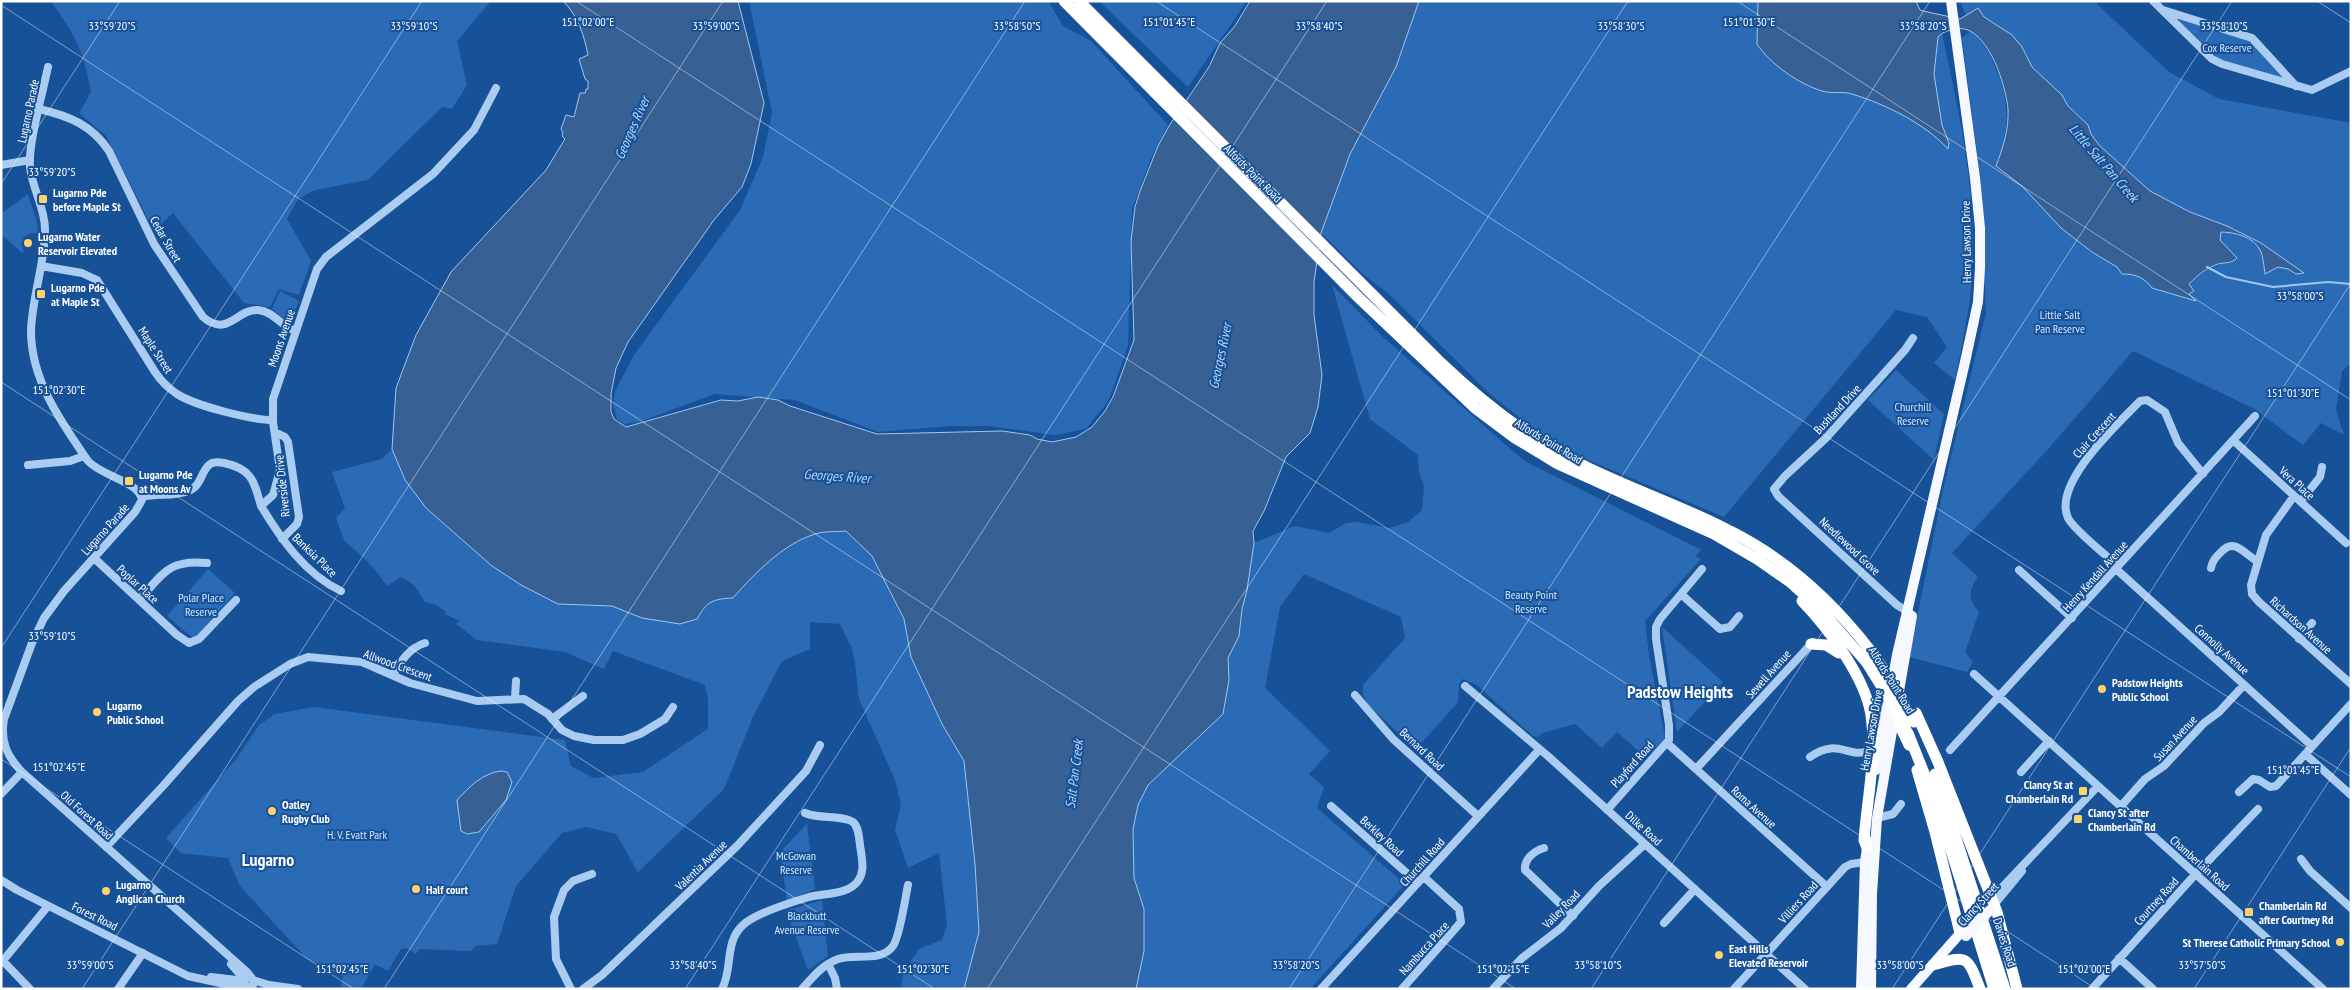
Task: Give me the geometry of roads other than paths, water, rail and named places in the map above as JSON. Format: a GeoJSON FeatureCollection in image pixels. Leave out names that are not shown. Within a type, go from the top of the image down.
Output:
{"type":"FeatureCollection","features":[{"type":"Feature","properties":{"kind":"highway","name":"Alfords Point Road"},"geometry":{"type":"LineString","coordinates":[[1064,1],[1102,34],[1363,294],[1460,395],[1522,443],[1576,474],[1723,539],[1770,567],[1802,592],[1839,629],[1868,663],[1893,705],[1938,808],[1985,905]]}},
{"type":"Feature","properties":{"kind":"highway","name":"Alfords Point Road"},"geometry":{"type":"LineString","coordinates":[[1079,1],[1102,34]]}},
{"type":"Feature","properties":{"kind":"highway","name":"Alfords Point Road"},"geometry":{"type":"LineString","coordinates":[[1363,294],[1466,386],[1527,434],[1587,467],[1731,531],[1793,571],[1831,605],[1871,647],[1915,717],[1985,905]]}},
{"type":"Feature","properties":{"kind":"highway"},"geometry":{"type":"LineString","coordinates":[[1723,539],[1803,602],[1828,632],[1851,668],[1868,704],[1871,721],[1872,747],[1864,840],[1871,849]]}},
{"type":"Feature","properties":{"kind":"highway"},"geometry":{"type":"LineString","coordinates":[[1814,642],[1833,648],[1851,668]]}},
{"type":"Feature","properties":{"kind":"highway"},"geometry":{"type":"LineString","coordinates":[[1911,744],[1963,933]]}},
{"type":"Feature","properties":{"kind":"highway"},"geometry":{"type":"LineString","coordinates":[[1985,905],[2017,989]]}},
{"type":"Feature","properties":{"kind":"highway","name":"Davies Road"},"geometry":{"type":"LineString","coordinates":[[1985,905],[1994,989]]}},
{"type":"Feature","properties":{"kind":"highway","name":"Davies Road"},"geometry":{"type":"LineString","coordinates":[[1985,905],[2005,989]]}},
{"type":"Feature","properties":{"kind":"highway"},"geometry":{"type":"LineString","coordinates":[[1934,965],[1956,958],[1966,960],[1972,966],[1980,989]]}},
{"type":"Feature","properties":{"kind":"main road","name":"Henry Lawson Drive"},"geometry":{"type":"LineString","coordinates":[[1871,989],[1871,849],[1874,781],[1890,690],[1910,613],[1975,319],[1980,268],[1977,191],[1951,2]]}},
{"type":"Feature","properties":{"kind":"main road","name":"Henry Lawson Drive"},"geometry":{"type":"LineString","coordinates":[[1860,989],[1865,862],[1871,849],[1877,818],[1910,613]]}},
{"type":"Feature","properties":{"kind":"main road","name":"Clancy Street"},"geometry":{"type":"LineString","coordinates":[[1911,989],[1934,965],[1945,958],[1985,905]]}},
{"type":"Feature","properties":{"kind":"street"},"geometry":{"type":"LineString","coordinates":[[2152,1],[2216,61],[2308,90],[2317,89],[2351,71]]}},
{"type":"Feature","properties":{"kind":"street"},"geometry":{"type":"LineString","coordinates":[[2162,10],[2252,38],[2297,87]]}},
{"type":"Feature","properties":{"kind":"street","name":"Lugarno Parade"},"geometry":{"type":"LineString","coordinates":[[2,729],[39,626],[53,605],[142,503],[142,497],[136,488],[94,467],[84,456],[48,398],[38,374],[31,331],[41,266],[44,222],[32,181],[30,160],[48,66]]}},
{"type":"Feature","properties":{"kind":"street","name":"Moons Avenue"},"geometry":{"type":"LineString","coordinates":[[261,506],[273,495],[280,470],[273,420],[274,394],[314,276],[321,262],[433,174],[474,130],[496,88]]}},
{"type":"Feature","properties":{"kind":"street","name":"Cedar Street"},"geometry":{"type":"LineString","coordinates":[[39,109],[73,119],[88,127],[99,138],[109,152],[154,244],[204,317],[213,324],[226,324],[248,312],[258,310],[268,313],[286,327],[295,331]]}},
{"type":"Feature","properties":{"kind":"street","name":"Lugarno Parade"},"geometry":{"type":"LineString","coordinates":[[1,165],[30,160]]}},
{"type":"Feature","properties":{"kind":"street","name":"Maple Street"},"geometry":{"type":"LineString","coordinates":[[41,266],[82,273],[97,280],[155,372],[165,384],[178,394],[196,403],[260,420],[273,420]]}},
{"type":"Feature","properties":{"kind":"street","name":"Bushland Drive"},"geometry":{"type":"LineString","coordinates":[[1775,491],[1781,480],[1826,438],[1905,350],[1913,338]]}},
{"type":"Feature","properties":{"kind":"street","name":"Clair Crescent"},"geometry":{"type":"LineString","coordinates":[[2117,568],[2070,522],[2066,505],[2080,468],[2140,401],[2147,400],[2165,412],[2178,443],[2203,474]]}},
{"type":"Feature","properties":{"kind":"street","name":"Henry Kendall Avenue"},"geometry":{"type":"LineString","coordinates":[[1950,750],[2255,416]]}},
{"type":"Feature","properties":{"kind":"street","name":"Riverside Drive"},"geometry":{"type":"LineString","coordinates":[[275,432],[286,437],[288,442],[299,517],[297,524],[282,539]]}},
{"type":"Feature","properties":{"kind":"street","name":"Vera Place"},"geometry":{"type":"LineString","coordinates":[[2234,441],[2346,542]]}},
{"type":"Feature","properties":{"kind":"street"},"geometry":{"type":"LineString","coordinates":[[28,465],[70,461],[84,456]]}},
{"type":"Feature","properties":{"kind":"street"},"geometry":{"type":"LineString","coordinates":[[142,497],[189,491],[198,486],[209,465],[220,462],[249,474],[261,506]]}},
{"type":"Feature","properties":{"kind":"street","name":"Richardson Avenue"},"geometry":{"type":"LineString","coordinates":[[2322,467],[2320,477],[2268,531],[2250,585],[2252,594],[2299,639],[2351,684]]}},
{"type":"Feature","properties":{"kind":"street","name":"Needlewood Grove"},"geometry":{"type":"LineString","coordinates":[[1775,491],[1910,613]]}},
{"type":"Feature","properties":{"kind":"street","name":"Banksia Place"},"geometry":{"type":"LineString","coordinates":[[261,506],[289,549],[325,582],[341,591]]}},
{"type":"Feature","properties":{"kind":"street"},"geometry":{"type":"LineString","coordinates":[[2211,568],[2214,560],[2225,548],[2231,545],[2238,546],[2257,561]]}},
{"type":"Feature","properties":{"kind":"street","name":"Poplar Place"},"geometry":{"type":"LineString","coordinates":[[94,558],[182,639],[192,645],[199,640],[236,600]]}},
{"type":"Feature","properties":{"kind":"street"},"geometry":{"type":"LineString","coordinates":[[139,600],[165,571],[176,564],[187,562],[207,563]]}},
{"type":"Feature","properties":{"kind":"street","name":"Connolly Avenue"},"geometry":{"type":"LineString","coordinates":[[2117,568],[2312,746]]}},
{"type":"Feature","properties":{"kind":"street","name":"Playford Road"},"geometry":{"type":"LineString","coordinates":[[1607,810],[1667,743],[1669,732],[1655,632],[1660,619],[1702,569]]}},
{"type":"Feature","properties":{"kind":"street"},"geometry":{"type":"LineString","coordinates":[[2020,570],[2072,618]]}},
{"type":"Feature","properties":{"kind":"street"},"geometry":{"type":"LineString","coordinates":[[1682,594],[1722,633],[1740,616]]}},
{"type":"Feature","properties":{"kind":"street"},"geometry":{"type":"LineString","coordinates":[[2299,639],[2312,623]]}},
{"type":"Feature","properties":{"kind":"street","name":"Sewell Avenue"},"geometry":{"type":"LineString","coordinates":[[1696,769],[1814,642]]}},
{"type":"Feature","properties":{"kind":"street"},"geometry":{"type":"LineString","coordinates":[[393,675],[408,653],[418,645],[426,643]]}},
{"type":"Feature","properties":{"kind":"street","name":"Allwood Crescent"},"geometry":{"type":"LineString","coordinates":[[106,847],[238,701],[254,687],[290,664],[314,657],[362,662],[419,686],[477,701],[515,698],[536,705],[562,730],[574,736],[594,740],[623,740],[655,727],[666,719],[673,707]]}},
{"type":"Feature","properties":{"kind":"street","name":"Chamberlain Road"},"geometry":{"type":"LineString","coordinates":[[1974,674],[2322,989]]}},
{"type":"Feature","properties":{"kind":"street"},"geometry":{"type":"LineString","coordinates":[[515,698],[516,681]]}},
{"type":"Feature","properties":{"kind":"street","name":"Susan Avenue"},"geometry":{"type":"LineString","coordinates":[[2121,806],[2146,780],[2164,766],[2204,724],[2219,712],[2244,684]]}},
{"type":"Feature","properties":{"kind":"street","name":"Dilke Road"},"geometry":{"type":"LineString","coordinates":[[1465,686],[1607,810],[1805,989]]}},
{"type":"Feature","properties":{"kind":"street"},"geometry":{"type":"LineString","coordinates":[[1810,757],[1824,748],[1864,753],[1872,747],[1890,690]]}},
{"type":"Feature","properties":{"kind":"street","name":"Bernard Road"},"geometry":{"type":"LineString","coordinates":[[1355,694],[1393,739],[1478,816]]}},
{"type":"Feature","properties":{"kind":"street"},"geometry":{"type":"LineString","coordinates":[[552,719],[583,696]]}},
{"type":"Feature","properties":{"kind":"street"},"geometry":{"type":"LineString","coordinates":[[2239,792],[2253,779],[2259,780],[2270,787],[2276,786],[2351,704]]}},
{"type":"Feature","properties":{"kind":"street","name":"Old Forest Road"},"geometry":{"type":"LineString","coordinates":[[2,729],[2,741],[8,756],[22,772],[152,888],[183,913],[249,974],[249,982]]}},
{"type":"Feature","properties":{"kind":"street"},"geometry":{"type":"LineString","coordinates":[[2020,772],[2049,741]]}},
{"type":"Feature","properties":{"kind":"street","name":"Roma Avenue"},"geometry":{"type":"LineString","coordinates":[[1667,743],[1827,887]]}},
{"type":"Feature","properties":{"kind":"street","name":"Valentia Avenue"},"geometry":{"type":"LineString","coordinates":[[583,989],[602,975],[738,845],[806,771],[820,745]]}},
{"type":"Feature","properties":{"kind":"street","name":"Churchill Road"},"geometry":{"type":"LineString","coordinates":[[1321,989],[1539,750]]}},
{"type":"Feature","properties":{"kind":"street"},"geometry":{"type":"LineString","coordinates":[[2305,754],[2351,795]]}},
{"type":"Feature","properties":{"kind":"street"},"geometry":{"type":"LineString","coordinates":[[1,794],[22,772]]}},
{"type":"Feature","properties":{"kind":"street","name":"Clancy Street"},"geometry":{"type":"LineString","coordinates":[[1985,905],[2036,854],[2098,786]]}},
{"type":"Feature","properties":{"kind":"street"},"geometry":{"type":"LineString","coordinates":[[1877,818],[1893,814],[1901,804]]}},
{"type":"Feature","properties":{"kind":"street","name":"Berkley Road"},"geometry":{"type":"LineString","coordinates":[[1331,806],[1418,883]]}},
{"type":"Feature","properties":{"kind":"street","name":"Courtney Road"},"geometry":{"type":"LineString","coordinates":[[2092,989],[2196,874],[2258,809]]}},
{"type":"Feature","properties":{"kind":"street"},"geometry":{"type":"LineString","coordinates":[[722,989],[727,974],[732,942],[744,924],[803,899],[846,890],[855,884],[861,876],[862,862],[857,830],[854,823],[847,820],[818,817],[805,812]]}},
{"type":"Feature","properties":{"kind":"street","name":"Valley Road"},"geometry":{"type":"LineString","coordinates":[[1493,989],[1522,958],[1553,936],[1599,886],[1645,844]]}},
{"type":"Feature","properties":{"kind":"street"},"geometry":{"type":"LineString","coordinates":[[1544,848],[1521,862],[1527,873],[1573,916]]}},
{"type":"Feature","properties":{"kind":"street"},"geometry":{"type":"LineString","coordinates":[[2301,859],[2310,871],[2351,908]]}},
{"type":"Feature","properties":{"kind":"street","name":"Villiers Road"},"geometry":{"type":"LineString","coordinates":[[1734,989],[1846,866],[1865,862]]}},
{"type":"Feature","properties":{"kind":"street"},"geometry":{"type":"LineString","coordinates":[[571,989],[556,959],[554,917],[566,887],[578,879],[592,874]]}},
{"type":"Feature","properties":{"kind":"street","name":"Nambucca Place"},"geometry":{"type":"LineString","coordinates":[[1402,989],[1461,922],[1459,909],[1424,877]]}},
{"type":"Feature","properties":{"kind":"street","name":"Forest Road"},"geometry":{"type":"LineString","coordinates":[[1,880],[48,906],[180,970],[188,976],[203,980],[249,982],[262,989]]}},
{"type":"Feature","properties":{"kind":"street"},"geometry":{"type":"LineString","coordinates":[[802,989],[820,969],[828,964],[842,958],[881,954],[890,949],[896,938],[908,886]]}},
{"type":"Feature","properties":{"kind":"street","name":"Old Forest Road"},"geometry":{"type":"LineString","coordinates":[[152,888],[249,982]]}},
{"type":"Feature","properties":{"kind":"street"},"geometry":{"type":"LineString","coordinates":[[1664,924],[1695,889]]}},
{"type":"Feature","properties":{"kind":"street"},"geometry":{"type":"LineString","coordinates":[[30,989],[2,962],[48,906]]}},
{"type":"Feature","properties":{"kind":"street"},"geometry":{"type":"LineString","coordinates":[[118,989],[143,953]]}},
{"type":"Feature","properties":{"kind":"street"},"geometry":{"type":"LineString","coordinates":[[2119,958],[2153,989]]}},
{"type":"Feature","properties":{"kind":"street"},"geometry":{"type":"LineString","coordinates":[[828,964],[835,978],[837,989]]}},
{"type":"Feature","properties":{"kind":"street"},"geometry":{"type":"LineString","coordinates":[[233,979],[236,968]]}},
{"type":"Feature","properties":{"kind":"street","name":"Forest Road"},"geometry":{"type":"LineString","coordinates":[[180,970],[277,988],[298,989]]}},
{"type":"Feature","properties":{"kind":"street"},"geometry":{"type":"LineString","coordinates":[[201,989],[203,980]]}},
{"type":"Feature","properties":{"kind":"water"},"geometry":{"type":"Polygon","coordinates":[[[563,1],[738,1],[764,103],[751,164],[742,187],[714,220],[628,342],[616,368],[611,394],[611,412],[614,419],[626,427],[721,400],[738,401],[758,397],[778,400],[790,406],[877,434],[1002,431],[1030,435],[1037,439],[1052,442],[1076,437],[1092,427],[1113,397],[1134,340],[1131,241],[1135,207],[1140,191],[1158,146],[1169,126],[1209,67],[1220,43],[1235,26],[1250,1],[1419,1],[1396,67],[1350,154],[1321,233],[1314,282],[1314,315],[1322,375],[1318,407],[1310,433],[1286,457],[1264,511],[1253,531],[1254,543],[1239,636],[1228,658],[1229,680],[1223,714],[1148,785],[1138,805],[1133,829],[1134,878],[1144,909],[1144,951],[1136,989],[964,989],[979,932],[975,864],[964,761],[942,724],[911,657],[904,619],[872,556],[846,531],[819,533],[792,545],[770,560],[733,598],[715,600],[704,608],[697,619],[680,624],[642,618],[612,606],[558,604],[521,585],[492,566],[426,508],[405,480],[392,449],[396,388],[416,335],[451,272],[546,170],[565,139],[562,136],[561,129],[566,115],[574,117],[580,93],[585,93],[586,89],[588,89],[588,81],[585,79],[579,59],[588,55],[585,40],[580,26],[563,1]]]}},
{"type":"Feature","properties":{"kind":"water"},"geometry":{"type":"Polygon","coordinates":[[[1758,1],[1916,1],[1920,10],[1960,19],[1978,8],[1984,17],[2012,35],[2022,47],[2032,67],[2062,95],[2068,106],[2088,125],[2091,134],[2099,145],[2150,191],[2190,212],[2227,226],[2261,243],[2304,273],[2296,274],[2288,269],[2278,267],[2265,274],[2261,252],[2257,245],[2237,234],[2221,232],[2220,240],[2237,258],[2210,268],[2189,284],[2194,291],[2189,294],[2196,301],[2152,288],[2139,277],[2122,274],[2117,267],[2092,252],[2061,228],[2023,187],[1996,166],[2008,124],[2008,109],[1999,72],[1986,46],[1977,36],[1967,30],[1956,29],[1944,32],[1938,37],[1934,74],[1942,125],[1949,143],[1948,149],[1928,131],[1891,109],[1852,94],[1826,92],[1813,88],[1777,66],[1757,44],[1758,1]]]}},
{"type":"Feature","properties":{"kind":"water"},"geometry":{"type":"Polygon","coordinates":[[[501,771],[507,772],[512,782],[506,800],[479,832],[467,834],[461,831],[457,800],[482,778],[501,771]]]}},
{"type":"Feature","properties":{"kind":"waterway","name":"Little Salt Pan Creek"},"geometry":{"type":"LineString","coordinates":[[2207,267],[2226,277],[2273,287],[2328,282],[2351,284]]}},
{"type":"Feature","properties":{"kind":"place","name":"Lugarno Pde before Maple St"},"geometry":{"type":"Point","coordinates":[43,199]}},
{"type":"Feature","properties":{"kind":"place","name":"Lugarno Water Reservoir Elevated"},"geometry":{"type":"Point","coordinates":[28,243]}},
{"type":"Feature","properties":{"kind":"place","name":"Lugarno Pde at Maple St"},"geometry":{"type":"Point","coordinates":[41,294]}},
{"type":"Feature","properties":{"kind":"place","name":"Lugarno Pde at Moons Av"},"geometry":{"type":"Point","coordinates":[129,481]}},
{"type":"Feature","properties":{"kind":"place","name":"Padstow Heights Public School"},"geometry":{"type":"Point","coordinates":[2102,689]}},
{"type":"Feature","properties":{"kind":"place","name":"Lugarno Public School"},"geometry":{"type":"Point","coordinates":[97,712]}},
{"type":"Feature","properties":{"kind":"place","name":"Clancy St at Chamberlain Rd"},"geometry":{"type":"Point","coordinates":[2083,791]}},
{"type":"Feature","properties":{"kind":"place","name":"Oatley Rugby Club"},"geometry":{"type":"Point","coordinates":[272,811]}},
{"type":"Feature","properties":{"kind":"place","name":"Clancy St after Chamberlain Rd"},"geometry":{"type":"Point","coordinates":[2078,819]}},
{"type":"Feature","properties":{"kind":"place","name":"Half court"},"geometry":{"type":"Point","coordinates":[416,889]}},
{"type":"Feature","properties":{"kind":"place","name":"Lugarno Anglican Church"},"geometry":{"type":"Point","coordinates":[106,891]}},
{"type":"Feature","properties":{"kind":"place","name":"Chamberlain Rd after Courtney Rd"},"geometry":{"type":"Point","coordinates":[2249,912]}},
{"type":"Feature","properties":{"kind":"place","name":"St Therese Catholic Primary School"},"geometry":{"type":"Point","coordinates":[2340,942]}},
{"type":"Feature","properties":{"kind":"place","name":"East Hills Elevated Reservoir"},"geometry":{"type":"Point","coordinates":[1719,955]}},
{"type":"Feature","properties":{"kind":"district","name":"Padstow Heights"},"geometry":{"type":"Point","coordinates":[1680,691]}},
{"type":"Feature","properties":{"kind":"district","name":"Lugarno"},"geometry":{"type":"Point","coordinates":[268,859]}},
{"type":"Feature","properties":{"kind":"park label","name":"Cox Reserve"},"geometry":{"type":"Point","coordinates":[2227,47]}},
{"type":"Feature","properties":{"kind":"park label","name":"Little Salt Pan Reserve"},"geometry":{"type":"Point","coordinates":[2060,321]}},
{"type":"Feature","properties":{"kind":"park label","name":"Churchill Reserve"},"geometry":{"type":"Point","coordinates":[1913,413]}},
{"type":"Feature","properties":{"kind":"park label","name":"Beauty Point Reserve"},"geometry":{"type":"Point","coordinates":[1531,601]}},
{"type":"Feature","properties":{"kind":"park label","name":"Polar Place Reserve"},"geometry":{"type":"Point","coordinates":[201,604]}},
{"type":"Feature","properties":{"kind":"park label","name":"H. V. Evatt Park"},"geometry":{"type":"Point","coordinates":[357,834]}},
{"type":"Feature","properties":{"kind":"park label","name":"McGowan Reserve"},"geometry":{"type":"Point","coordinates":[796,862]}},
{"type":"Feature","properties":{"kind":"park label","name":"Blackbutt Avenue Reserve"},"geometry":{"type":"Point","coordinates":[807,922]}},
{"type":"Feature","properties":{"kind":"water label","name":"Georges River"},"geometry":{"type":"Point","coordinates":[632,128]}},
{"type":"Feature","properties":{"kind":"water label","name":"Georges River"},"geometry":{"type":"Point","coordinates":[1220,356]}},
{"type":"Feature","properties":{"kind":"water label","name":"Georges River"},"geometry":{"type":"Point","coordinates":[837,476]}},
{"type":"Feature","properties":{"kind":"water label","name":"Salt Pan Creek"},"geometry":{"type":"Point","coordinates":[1074,774]}}]}
